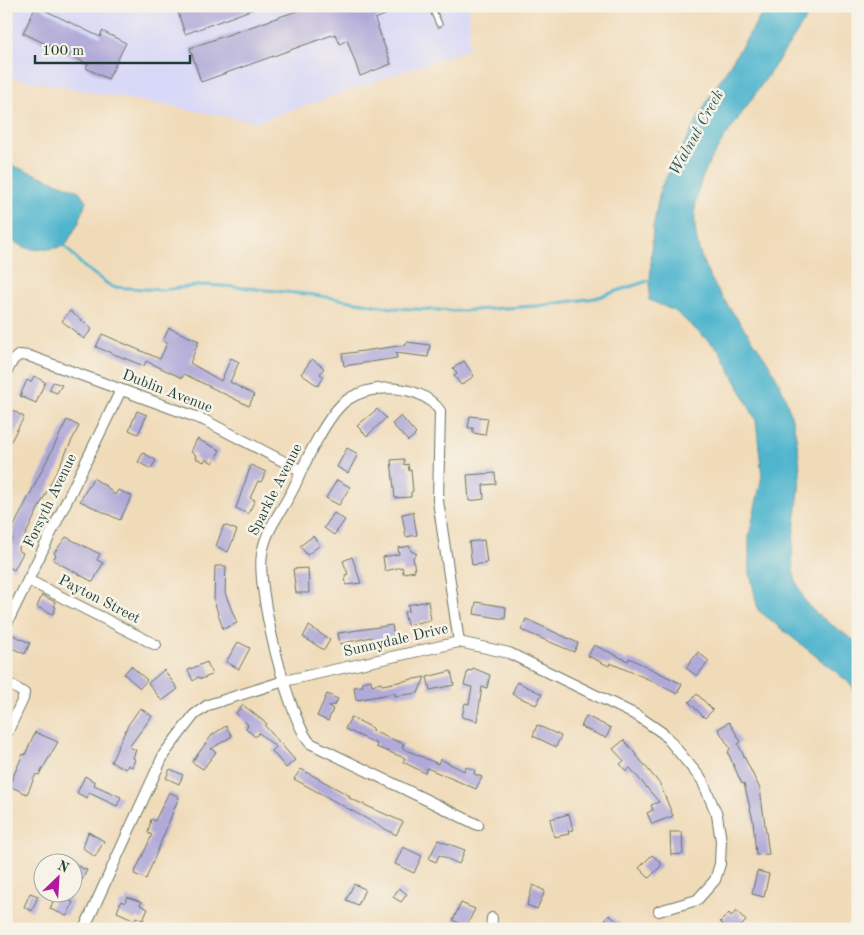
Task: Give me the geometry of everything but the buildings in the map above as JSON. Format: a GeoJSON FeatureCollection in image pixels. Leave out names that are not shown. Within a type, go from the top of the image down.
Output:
{"type":"FeatureCollection","features":[{"type":"Feature","properties":{"kind":"street","name":"Dublin Avenue"},"geometry":{"type":"LineString","coordinates":[[6,373],[13,360],[19,355],[29,356],[204,420],[300,470]]}},
{"type":"Feature","properties":{"kind":"street","name":"Sparkle Avenue"},"geometry":{"type":"LineString","coordinates":[[460,642],[438,501],[440,411],[435,404],[406,390],[392,388],[364,392],[347,400],[334,414],[300,470],[296,483],[266,535],[261,556],[263,599],[284,681],[295,718],[302,733],[310,743],[478,825]]}},
{"type":"Feature","properties":{"kind":"street","name":"Forsyth Avenue"},"geometry":{"type":"LineString","coordinates":[[6,625],[121,390]]}},
{"type":"Feature","properties":{"kind":"street","name":"Payton Street"},"geometry":{"type":"LineString","coordinates":[[28,580],[156,645]]}},
{"type":"Feature","properties":{"kind":"street","name":"Sunnydale Drive"},"geometry":{"type":"LineString","coordinates":[[84,929],[164,754],[182,728],[208,704],[284,681],[460,642],[509,653],[638,716],[664,734],[688,761],[702,780],[717,815],[721,840],[720,864],[715,880],[697,900],[659,911]]}},
{"type":"Feature","properties":{"kind":"street"},"geometry":{"type":"LineString","coordinates":[[6,682],[24,693],[6,735]]}},
{"type":"Feature","properties":{"kind":"street"},"geometry":{"type":"LineString","coordinates":[[491,929],[492,918]]}},
{"type":"Feature","properties":{"kind":"lane"},"geometry":{"type":"LineString","coordinates":[[432,6],[439,24]]}},
{"type":"Feature","properties":{"kind":"shaded area"},"geometry":{"type":"Polygon","coordinates":[[[6,6],[469,6],[469,49],[257,122],[6,77],[6,6]]]}},
{"type":"Feature","properties":{"kind":"water","name":"Walnut Creek"},"geometry":{"type":"Polygon","coordinates":[[[767,6],[814,6],[722,142],[704,173],[697,195],[695,225],[700,252],[711,278],[773,371],[785,397],[796,434],[800,471],[792,557],[794,573],[808,605],[829,623],[858,643],[858,704],[852,685],[758,610],[749,568],[749,536],[762,476],[756,420],[720,351],[675,311],[649,300],[653,227],[661,187],[709,98],[767,6]]]}},
{"type":"Feature","properties":{"kind":"water"},"geometry":{"type":"Polygon","coordinates":[[[6,163],[79,191],[86,201],[79,222],[65,246],[49,249],[27,248],[6,235],[6,163]]]}},
{"type":"Feature","properties":{"kind":"waterway"},"geometry":{"type":"LineString","coordinates":[[65,246],[84,267],[112,287],[161,290],[204,285],[238,287],[314,295],[393,308],[458,311],[537,306],[595,298],[654,279]]}}]}
